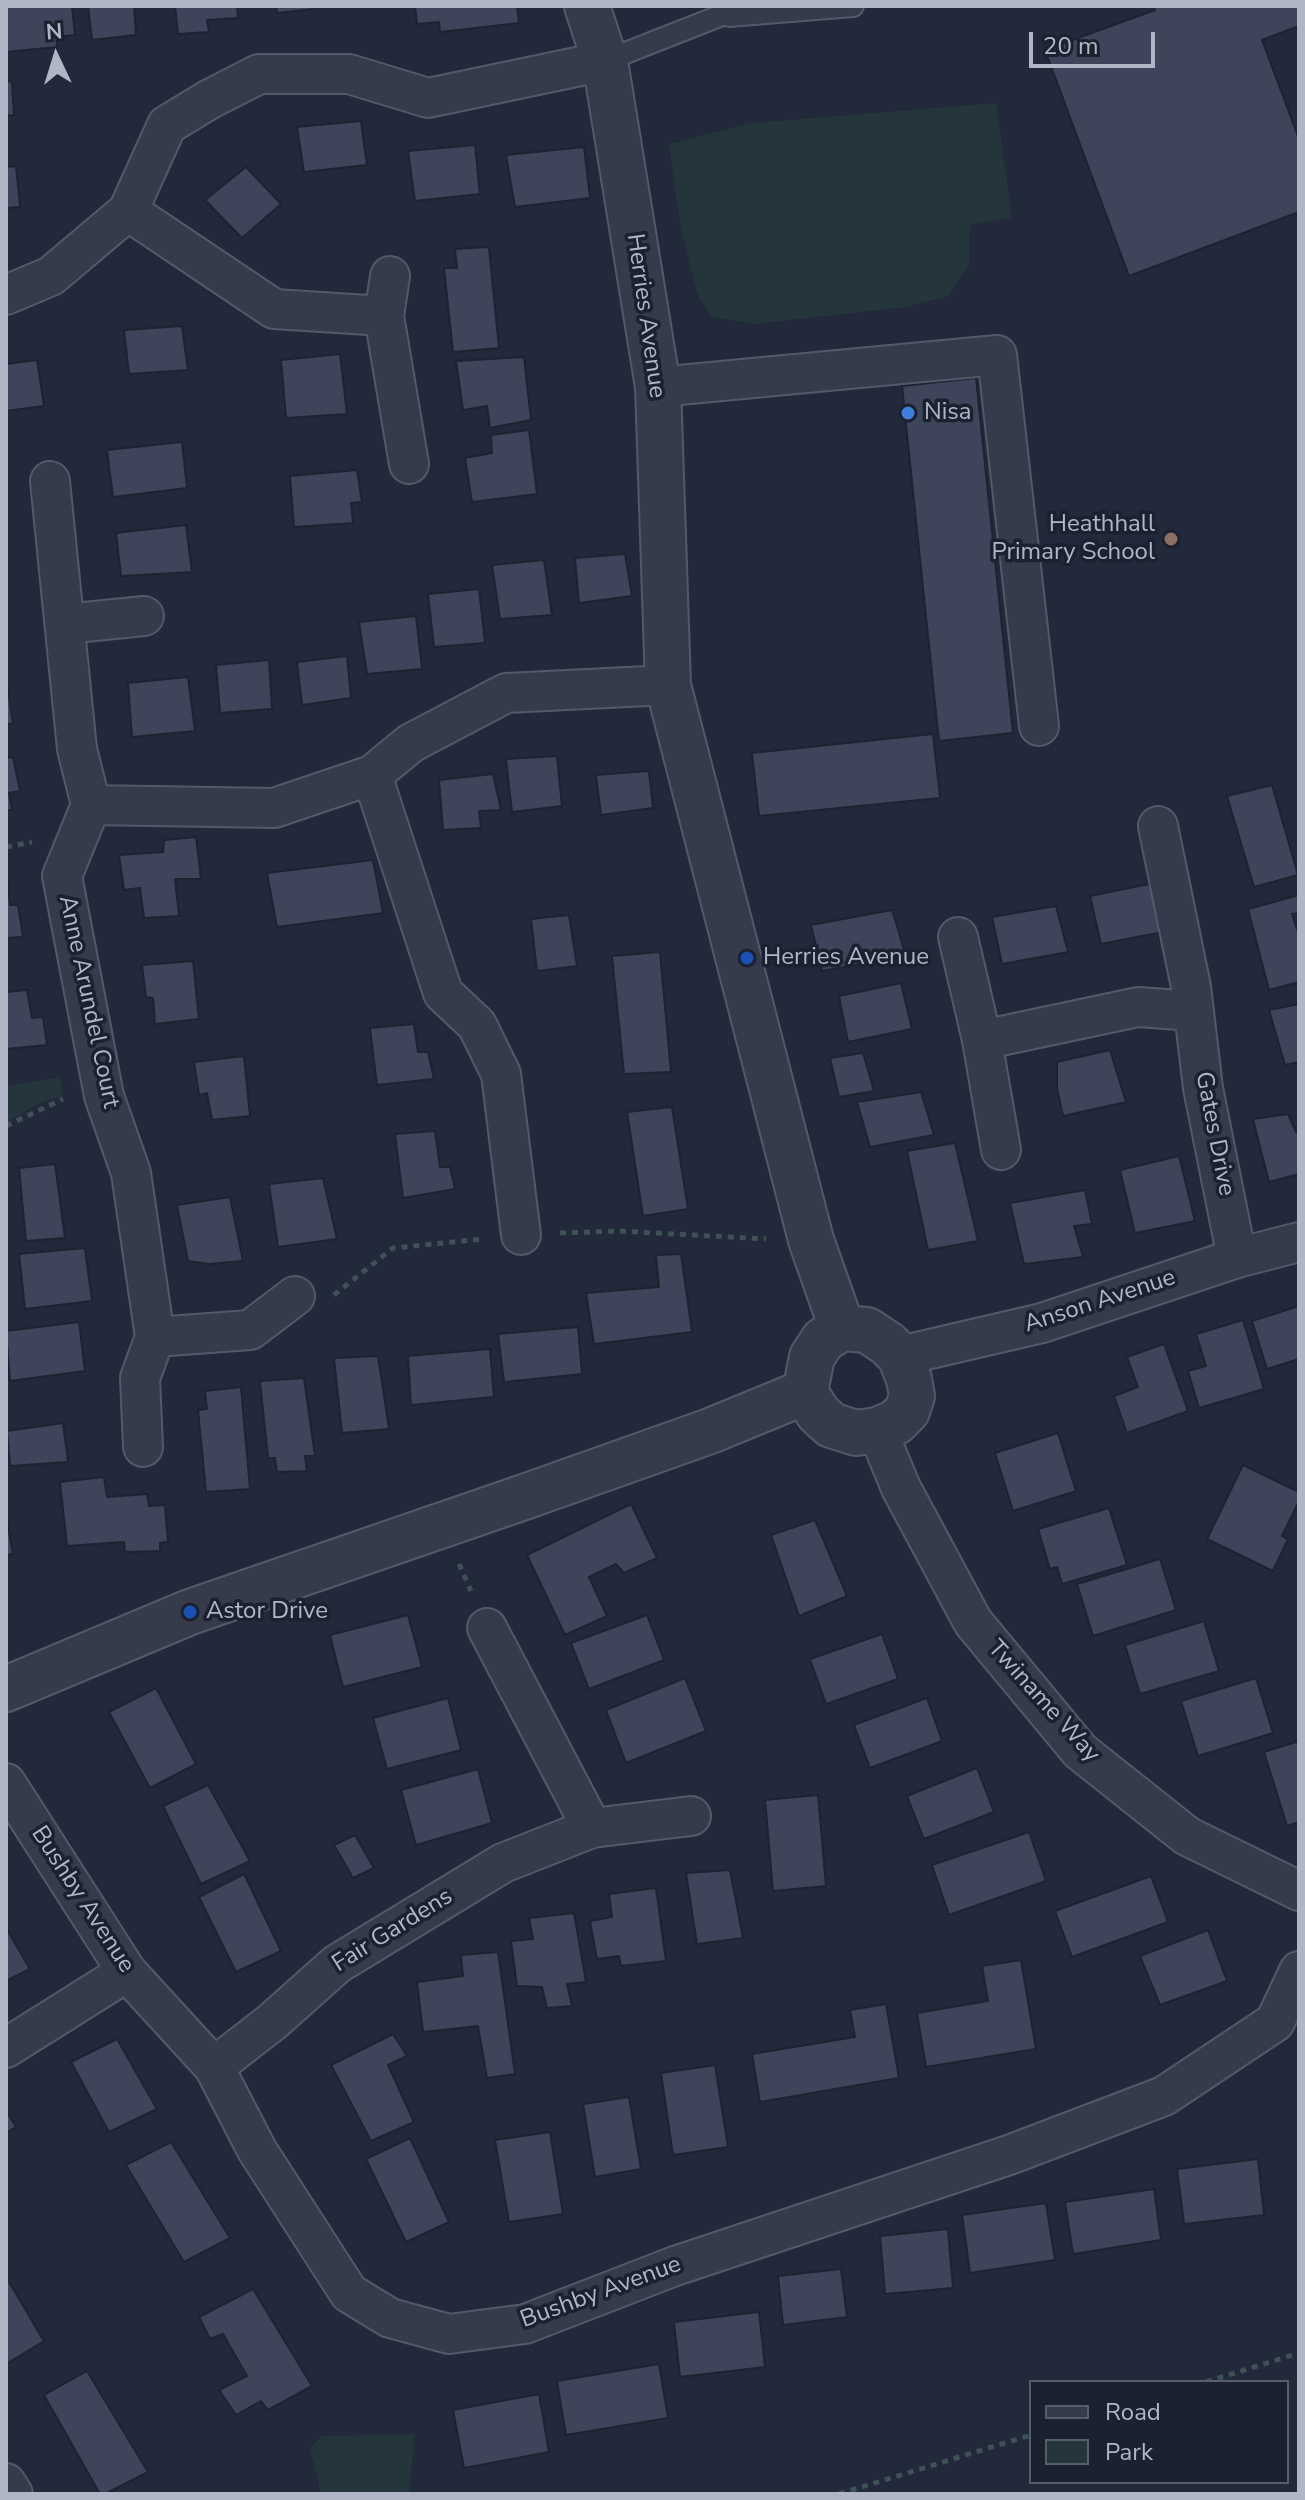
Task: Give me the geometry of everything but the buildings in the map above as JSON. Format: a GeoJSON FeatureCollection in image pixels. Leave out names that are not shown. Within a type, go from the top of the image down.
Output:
{"type":"FeatureCollection","features":[{"type":"Feature","properties":{"kind":"street","name":"Herries Avenue"},"geometry":{"type":"LineString","coordinates":[[587,6],[605,61],[658,387],[668,685],[811,1240],[842,1328]]}},
{"type":"Feature","properties":{"kind":"street"},"geometry":{"type":"LineString","coordinates":[[6,295],[51,276],[128,211],[167,125],[259,74],[349,74],[428,98],[605,61]]}},
{"type":"Feature","properties":{"kind":"street"},"geometry":{"type":"LineString","coordinates":[[128,211],[274,309],[384,316]]}},
{"type":"Feature","properties":{"kind":"street"},"geometry":{"type":"LineString","coordinates":[[390,276],[384,316],[409,464]]}},
{"type":"Feature","properties":{"kind":"street"},"geometry":{"type":"LineString","coordinates":[[658,387],[997,355],[1039,726]]}},
{"type":"Feature","properties":{"kind":"street"},"geometry":{"type":"LineString","coordinates":[[50,481],[77,749],[91,805],[274,808],[372,775],[411,743],[506,693],[668,685]]}},
{"type":"Feature","properties":{"kind":"street"},"geometry":{"type":"LineString","coordinates":[[65,624],[144,616]]}},
{"type":"Feature","properties":{"kind":"street"},"geometry":{"type":"LineString","coordinates":[[372,775],[443,993],[477,1025],[501,1074],[521,1235]]}},
{"type":"Feature","properties":{"kind":"street","name":"Anne Arundel Court"},"geometry":{"type":"LineString","coordinates":[[91,805],[62,876],[101,1083],[131,1173],[155,1337]]}},
{"type":"Feature","properties":{"kind":"street","name":"Gates Drive"},"geometry":{"type":"LineString","coordinates":[[1158,826],[1191,987],[1203,1088],[1237,1258]]}},
{"type":"Feature","properties":{"kind":"street"},"geometry":{"type":"LineString","coordinates":[[958,937],[982,1040],[1001,1150]]}},
{"type":"Feature","properties":{"kind":"street"},"geometry":{"type":"LineString","coordinates":[[982,1040],[1138,1007],[1194,1011]]}},
{"type":"Feature","properties":{"kind":"street","name":"Anson Avenue"},"geometry":{"type":"LineString","coordinates":[[900,1356],[1042,1323],[1237,1258],[1299,1242]]}},
{"type":"Feature","properties":{"kind":"street"},"geometry":{"type":"LineString","coordinates":[[143,1447],[125,1391],[140,1378],[155,1337],[250,1330],[295,1296]]}},
{"type":"Feature","properties":{"kind":"street"},"geometry":{"type":"LineString","coordinates":[[842,1328],[867,1330],[900,1356],[912,1396],[907,1411],[896,1422],[877,1430],[856,1433],[831,1425],[818,1413],[805,1392],[812,1357],[823,1340],[842,1328]]}},
{"type":"Feature","properties":{"kind":"street"},"geometry":{"type":"LineString","coordinates":[[6,1689],[190,1612],[710,1431],[805,1392]]}},
{"type":"Feature","properties":{"kind":"street","name":"Twiname Way"},"geometry":{"type":"LineString","coordinates":[[877,1430],[901,1488],[973,1622],[1080,1751],[1187,1836],[1299,1891]]}},
{"type":"Feature","properties":{"kind":"street"},"geometry":{"type":"LineString","coordinates":[[487,1628],[592,1828]]}},
{"type":"Feature","properties":{"kind":"street","name":"Bushby Avenue"},"geometry":{"type":"LineString","coordinates":[[6,1783],[127,1972],[214,2067],[257,2150],[349,2293],[390,2318],[449,2334],[525,2324],[675,2266],[1009,2155],[1164,2096],[1275,2022],[1299,1971]]}},
{"type":"Feature","properties":{"kind":"street","name":"Fair Gardens"},"geometry":{"type":"LineString","coordinates":[[214,2067],[272,2022],[337,1964],[503,1863],[592,1828],[691,1816]]}},
{"type":"Feature","properties":{"kind":"street"},"geometry":{"type":"LineString","coordinates":[[6,2048],[127,1972]]}},
{"type":"Feature","properties":{"kind":"street"},"geometry":{"type":"LineString","coordinates":[[6,2483],[13,2494]]}},
{"type":"Feature","properties":{"kind":"lane"},"geometry":{"type":"LineString","coordinates":[[605,61],[745,6]]}},
{"type":"Feature","properties":{"kind":"lane"},"geometry":{"type":"LineString","coordinates":[[717,17],[853,6]]}},
{"type":"Feature","properties":{"kind":"path"},"geometry":{"type":"LineString","coordinates":[[6,1126],[101,1083]]}},
{"type":"Feature","properties":{"kind":"path"},"geometry":{"type":"LineString","coordinates":[[295,1296],[335,1295],[393,1248],[521,1235],[618,1231],[811,1240]]}},
{"type":"Feature","properties":{"kind":"path"},"geometry":{"type":"LineString","coordinates":[[443,1526],[487,1628]]}},
{"type":"Feature","properties":{"kind":"path"},"geometry":{"type":"LineString","coordinates":[[1212,2380],[1299,2353]]}},
{"type":"Feature","properties":{"kind":"path"},"geometry":{"type":"LineString","coordinates":[[839,2494],[1029,2436]]}},
{"type":"Feature","properties":{"kind":"green space"},"geometry":{"type":"Polygon","coordinates":[[[996,103],[1012,218],[970,225],[969,265],[948,296],[906,307],[754,324],[712,317],[697,294],[680,224],[669,144],[751,123],[996,103]]]}},
{"type":"Feature","properties":{"kind":"green space"},"geometry":{"type":"Polygon","coordinates":[[[60,1077],[62,1096],[39,1103],[6,1123],[6,1086],[60,1077]]]}},
{"type":"Feature","properties":{"kind":"green space"},"geometry":{"type":"Polygon","coordinates":[[[415,2434],[409,2494],[321,2494],[310,2449],[321,2436],[415,2434]]]}},
{"type":"Feature","properties":{"kind":"place","name":"Nisa"},"geometry":{"type":"Point","coordinates":[908,413]}},
{"type":"Feature","properties":{"kind":"place","name":"Heathhall Primary School"},"geometry":{"type":"Point","coordinates":[1171,539]}},
{"type":"Feature","properties":{"kind":"place","name":"Herries Avenue"},"geometry":{"type":"Point","coordinates":[747,958]}},
{"type":"Feature","properties":{"kind":"place","name":"Astor Drive"},"geometry":{"type":"Point","coordinates":[190,1612]}}]}
